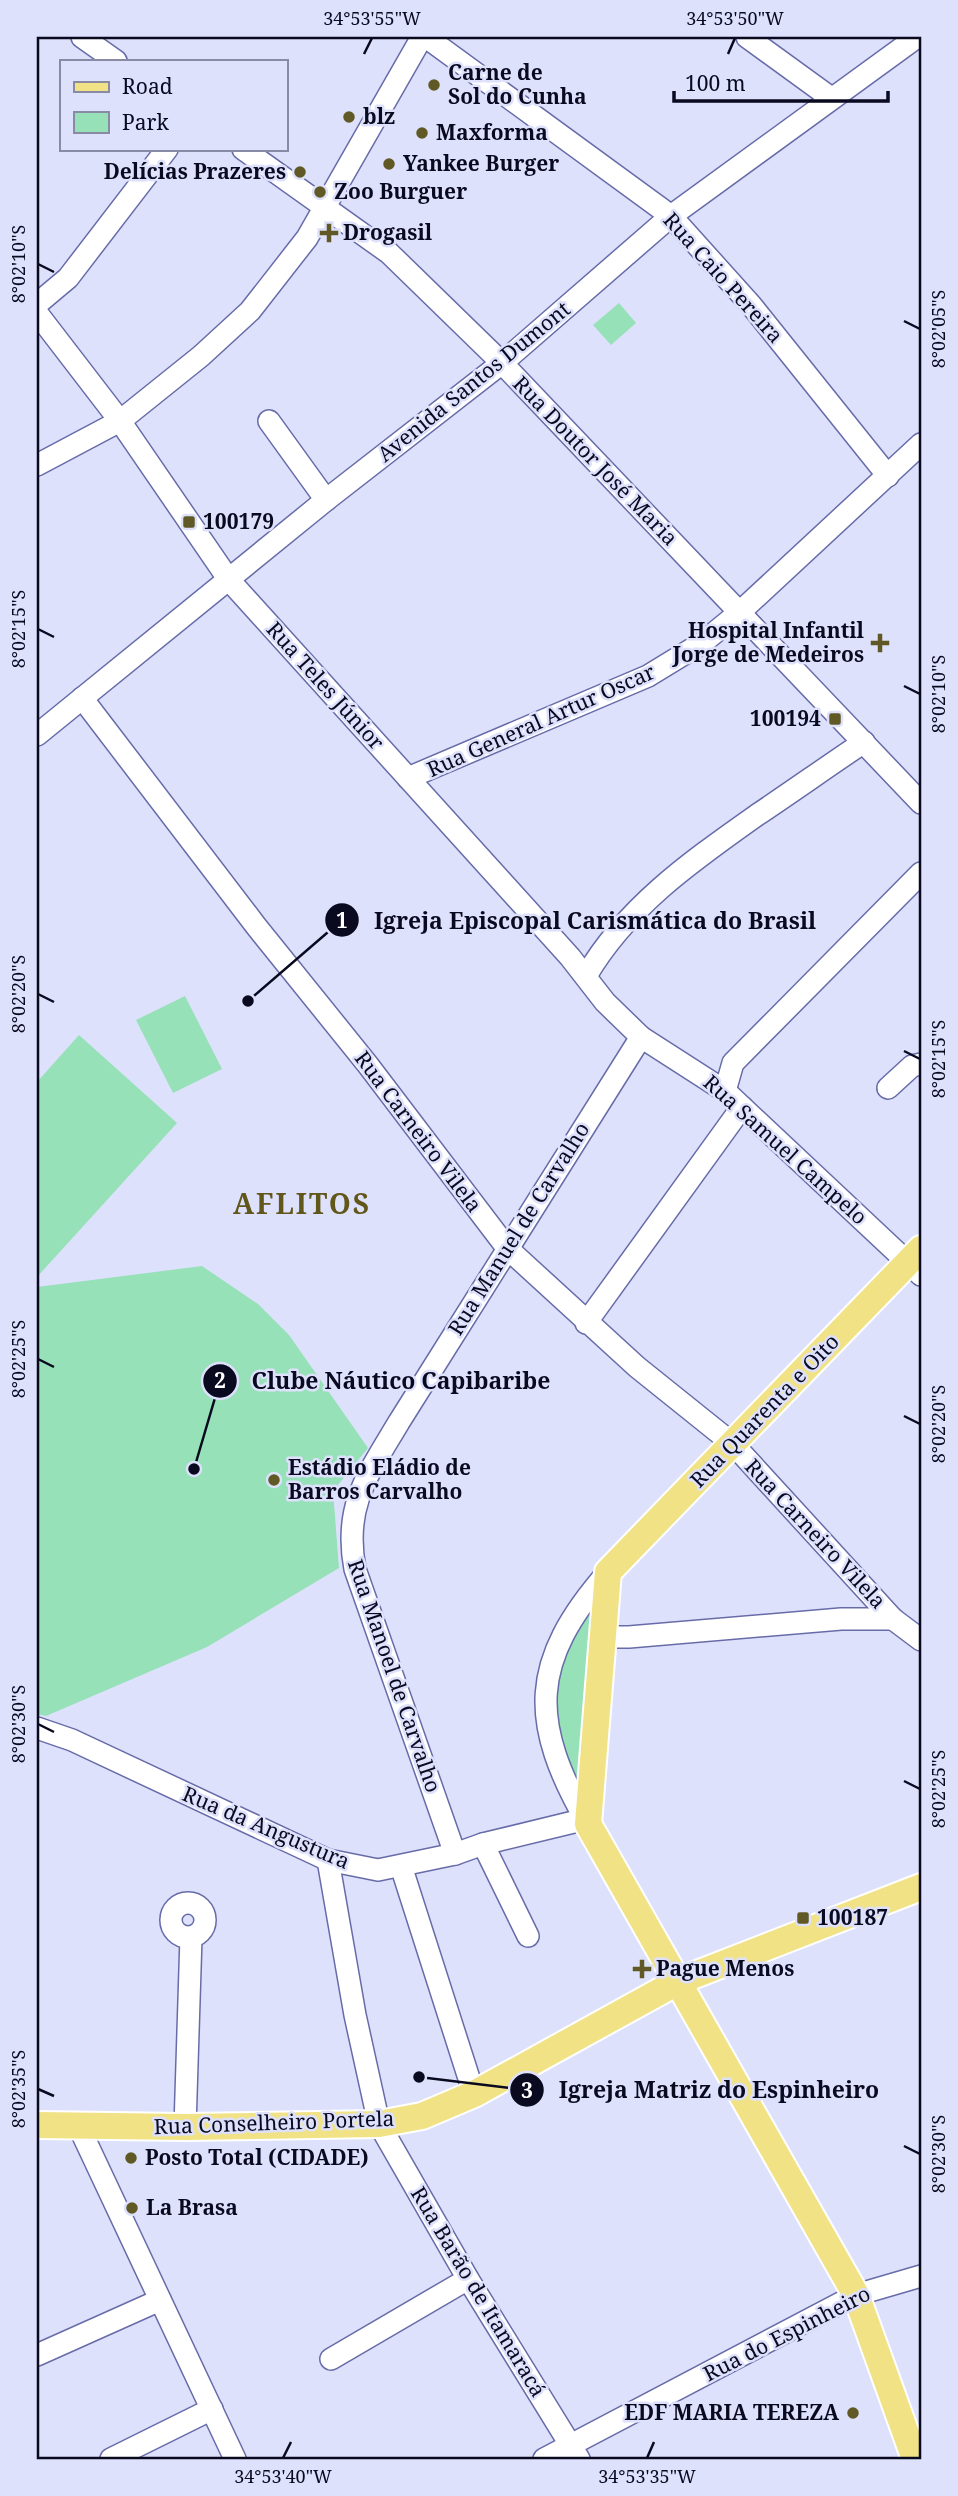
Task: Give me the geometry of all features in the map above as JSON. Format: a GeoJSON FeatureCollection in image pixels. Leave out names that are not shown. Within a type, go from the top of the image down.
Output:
{"type":"FeatureCollection","features":[{"type":"Feature","properties":{"kind":"main road","name":"Rua Quarenta e Oito"},"geometry":{"type":"LineString","coordinates":[[608,1572],[917,1262]]}},
{"type":"Feature","properties":{"kind":"main road"},"geometry":{"type":"LineString","coordinates":[[587,1822],[608,1572]]}},
{"type":"Feature","properties":{"kind":"main road","name":"Rua Quarenta e Oito"},"geometry":{"type":"LineString","coordinates":[[587,1822],[856,2295],[915,2459]]}},
{"type":"Feature","properties":{"kind":"main road","name":"Rua Conselheiro Portela"},"geometry":{"type":"LineString","coordinates":[[37,2125],[185,2127],[379,2124],[422,2116],[474,2094],[679,1981],[921,1887]]}},
{"type":"Feature","properties":{"kind":"street"},"geometry":{"type":"LineString","coordinates":[[82,37],[115,60]]}},
{"type":"Feature","properties":{"kind":"street"},"geometry":{"type":"LineString","coordinates":[[37,465],[120,421],[201,356],[250,311],[307,238],[424,37]]}},
{"type":"Feature","properties":{"kind":"street","name":"Rua Caio Pereira"},"geometry":{"type":"LineString","coordinates":[[424,37],[671,216],[751,305],[888,475]]}},
{"type":"Feature","properties":{"kind":"street"},"geometry":{"type":"LineString","coordinates":[[747,37],[831,97]]}},
{"type":"Feature","properties":{"kind":"street","name":"Avenida Santos Dumont"},"geometry":{"type":"LineString","coordinates":[[37,735],[326,500],[502,363],[671,216],[917,37]]}},
{"type":"Feature","properties":{"kind":"street"},"geometry":{"type":"LineString","coordinates":[[37,304],[68,278],[166,150]]}},
{"type":"Feature","properties":{"kind":"street","name":"Rua Doutor José Maria"},"geometry":{"type":"LineString","coordinates":[[244,150],[389,253],[502,363],[921,803]]}},
{"type":"Feature","properties":{"kind":"street","name":"Rua Teles Júnior"},"geometry":{"type":"LineString","coordinates":[[37,313],[120,421],[229,580],[570,957],[605,1002],[640,1037]]}},
{"type":"Feature","properties":{"kind":"street"},"geometry":{"type":"LineString","coordinates":[[269,421],[326,500]]}},
{"type":"Feature","properties":{"kind":"street","name":"Rua General Artur Oscar"},"geometry":{"type":"LineString","coordinates":[[408,778],[648,676],[702,643],[740,612],[921,444]]}},
{"type":"Feature","properties":{"kind":"street","name":"Rua Carneiro Vilela"},"geometry":{"type":"LineString","coordinates":[[82,698],[507,1248],[586,1323],[733,1444],[893,1619],[921,1640]]}},
{"type":"Feature","properties":{"kind":"street"},"geometry":{"type":"LineString","coordinates":[[586,976],[602,949],[635,911],[675,875],[864,742]]}},
{"type":"Feature","properties":{"kind":"street"},"geometry":{"type":"LineString","coordinates":[[703,1076],[733,1063],[921,873]]}},
{"type":"Feature","properties":{"kind":"street"},"geometry":{"type":"LineString","coordinates":[[570,957],[602,949]]}},
{"type":"Feature","properties":{"kind":"street","name":"Rua Manuel de Carvalho"},"geometry":{"type":"LineString","coordinates":[[399,1422],[640,1037]]}},
{"type":"Feature","properties":{"kind":"street","name":"Rua Samuel Campelo"},"geometry":{"type":"LineString","coordinates":[[640,1037],[725,1091],[917,1262]]}},
{"type":"Feature","properties":{"kind":"street"},"geometry":{"type":"LineString","coordinates":[[725,1091],[733,1063]]}},
{"type":"Feature","properties":{"kind":"street"},"geometry":{"type":"LineString","coordinates":[[888,1088],[912,1066],[921,1064]]}},
{"type":"Feature","properties":{"kind":"street"},"geometry":{"type":"LineString","coordinates":[[586,1323],[742,1107]]}},
{"type":"Feature","properties":{"kind":"street","name":"Rua Manoel de Carvalho"},"geometry":{"type":"LineString","coordinates":[[399,1422],[369,1471],[356,1499],[351,1547],[355,1569],[455,1854]]}},
{"type":"Feature","properties":{"kind":"street","name":"Rua Quarenta e Oito"},"geometry":{"type":"LineString","coordinates":[[587,1822],[557,1763],[546,1719],[546,1695],[557,1644],[579,1607],[608,1572]]}},
{"type":"Feature","properties":{"kind":"street"},"geometry":{"type":"LineString","coordinates":[[601,1637],[841,1619],[893,1619]]}},
{"type":"Feature","properties":{"kind":"street","name":"Rua da Angustura"},"geometry":{"type":"LineString","coordinates":[[37,1728],[72,1740],[328,1860],[378,1870],[587,1822]]}},
{"type":"Feature","properties":{"kind":"street"},"geometry":{"type":"LineString","coordinates":[[483,1844],[528,1936]]}},
{"type":"Feature","properties":{"kind":"street","name":"Rua Barão de Itamaracá"},"geometry":{"type":"LineString","coordinates":[[328,1860],[355,2015],[379,2124],[468,2278],[576,2452]]}},
{"type":"Feature","properties":{"kind":"street"},"geometry":{"type":"LineString","coordinates":[[401,1866],[474,2094]]}},
{"type":"Feature","properties":{"kind":"street"},"geometry":{"type":"LineString","coordinates":[[185,2127],[191,1937]]}},
{"type":"Feature","properties":{"kind":"street"},"geometry":{"type":"LineString","coordinates":[[79,2127],[235,2459]]}},
{"type":"Feature","properties":{"kind":"street","name":"Rua do Espinheiro"},"geometry":{"type":"LineString","coordinates":[[544,2459],[576,2452],[856,2295],[921,2276]]}},
{"type":"Feature","properties":{"kind":"street"},"geometry":{"type":"LineString","coordinates":[[331,2359],[468,2278]]}},
{"type":"Feature","properties":{"kind":"street"},"geometry":{"type":"LineString","coordinates":[[37,2355],[160,2300]]}},
{"type":"Feature","properties":{"kind":"street"},"geometry":{"type":"LineString","coordinates":[[111,2459],[212,2409]]}},
{"type":"Feature","properties":{"kind":"green space"},"geometry":{"type":"Polygon","coordinates":[[[619,303],[636,323],[611,345],[593,325],[619,303]]]}},
{"type":"Feature","properties":{"kind":"green space"},"geometry":{"type":"Polygon","coordinates":[[[185,996],[222,1069],[173,1093],[136,1020],[185,996]]]}},
{"type":"Feature","properties":{"kind":"green space"},"geometry":{"type":"Polygon","coordinates":[[[79,1035],[177,1123],[37,1277],[37,1082],[79,1035]]]}},
{"type":"Feature","properties":{"kind":"green space"},"geometry":{"type":"Polygon","coordinates":[[[202,1266],[258,1304],[289,1335],[368,1448],[333,1491],[339,1568],[207,1647],[46,1716],[37,1714],[37,1287],[202,1266]]]}},
{"type":"Feature","properties":{"kind":"green space"},"geometry":{"type":"Polygon","coordinates":[[[589,1611],[592,1612],[581,1799],[554,1742],[558,1660],[589,1611]]]}},
{"type":"Feature","properties":{"kind":"place","name":"Carne de Sol do Cunha"},"geometry":{"type":"Point","coordinates":[434,85]}},
{"type":"Feature","properties":{"kind":"place","name":"blz"},"geometry":{"type":"Point","coordinates":[349,117]}},
{"type":"Feature","properties":{"kind":"place","name":"Maxforma"},"geometry":{"type":"Point","coordinates":[422,133]}},
{"type":"Feature","properties":{"kind":"place","name":"Yankee Burger"},"geometry":{"type":"Point","coordinates":[389,164]}},
{"type":"Feature","properties":{"kind":"place","name":"Delícias Prazeres"},"geometry":{"type":"Point","coordinates":[300,172]}},
{"type":"Feature","properties":{"kind":"place","name":"Zoo Burguer"},"geometry":{"type":"Point","coordinates":[320,192]}},
{"type":"Feature","properties":{"kind":"place","name":"Drogasil"},"geometry":{"type":"Point","coordinates":[329,233]}},
{"type":"Feature","properties":{"kind":"place","name":"100179"},"geometry":{"type":"Point","coordinates":[189,522]}},
{"type":"Feature","properties":{"kind":"place","name":"Hospital Infantil Jorge de Medeiros"},"geometry":{"type":"Point","coordinates":[880,643]}},
{"type":"Feature","properties":{"kind":"place","name":"100194"},"geometry":{"type":"Point","coordinates":[835,719]}},
{"type":"Feature","properties":{"kind":"place","name":"Igreja Episcopal Carismática do Brasil"},"geometry":{"type":"Point","coordinates":[248,1001]}},
{"type":"Feature","properties":{"kind":"place","name":"Clube Náutico Capibaribe"},"geometry":{"type":"Point","coordinates":[194,1469]}},
{"type":"Feature","properties":{"kind":"place","name":"Estádio Eládio de Barros Carvalho"},"geometry":{"type":"Point","coordinates":[274,1480]}},
{"type":"Feature","properties":{"kind":"place","name":"100187"},"geometry":{"type":"Point","coordinates":[803,1918]}},
{"type":"Feature","properties":{"kind":"place","name":"Pague Menos"},"geometry":{"type":"Point","coordinates":[642,1969]}},
{"type":"Feature","properties":{"kind":"place","name":"Igreja Matriz do Espinheiro"},"geometry":{"type":"Point","coordinates":[419,2077]}},
{"type":"Feature","properties":{"kind":"place","name":"Posto Total (CIDADE)"},"geometry":{"type":"Point","coordinates":[131,2158]}},
{"type":"Feature","properties":{"kind":"place","name":"La Brasa"},"geometry":{"type":"Point","coordinates":[132,2208]}},
{"type":"Feature","properties":{"kind":"place","name":"EDF MARIA TEREZA"},"geometry":{"type":"Point","coordinates":[853,2413]}},
{"type":"Feature","properties":{"kind":"district","name":"AFLITOS"},"geometry":{"type":"Point","coordinates":[302,1204]}}]}
